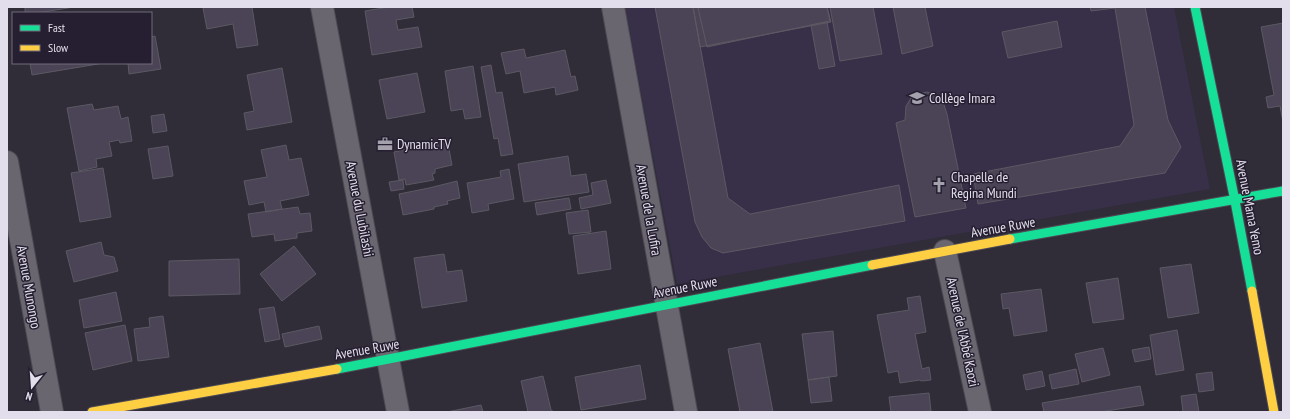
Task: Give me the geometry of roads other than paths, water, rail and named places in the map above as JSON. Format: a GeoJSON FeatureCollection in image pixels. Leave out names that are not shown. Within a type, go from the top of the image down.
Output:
{"type":"FeatureCollection","features":[{"type":"Feature","properties":{"kind":"street","name":"Avenue du Lubilashi"},"geometry":{"type":"LineString","coordinates":[[322,7],[398,412]]}},
{"type":"Feature","properties":{"kind":"street","name":"Avenue de la Lufira"},"geometry":{"type":"LineString","coordinates":[[613,7],[686,412]]}},
{"type":"Feature","properties":{"kind":"street","name":"Avenue Mama Yemo"},"geometry":{"type":"LineString","coordinates":[[1195,7],[1235,201],[1274,412]]}},
{"type":"Feature","properties":{"kind":"street","name":"Avenue Munongo"},"geometry":{"type":"LineString","coordinates":[[7,162],[52,412]]}},
{"type":"Feature","properties":{"kind":"street","name":"Avenue Ruwe"},"geometry":{"type":"LineString","coordinates":[[92,412],[388,360],[945,252],[1283,192]]}},
{"type":"Feature","properties":{"kind":"street","name":"Avenue de l'Abbé Kaozi"},"geometry":{"type":"LineString","coordinates":[[945,252],[980,412]]}},
{"type":"Feature","properties":{"kind":"place","name":"Collège Imara"},"geometry":{"type":"Point","coordinates":[917,98]}},
{"type":"Feature","properties":{"kind":"place","name":"DynamicTV"},"geometry":{"type":"Point","coordinates":[385,144]}},
{"type":"Feature","properties":{"kind":"place","name":"Chapelle de Regina Mundi"},"geometry":{"type":"Point","coordinates":[939,185]}}]}
